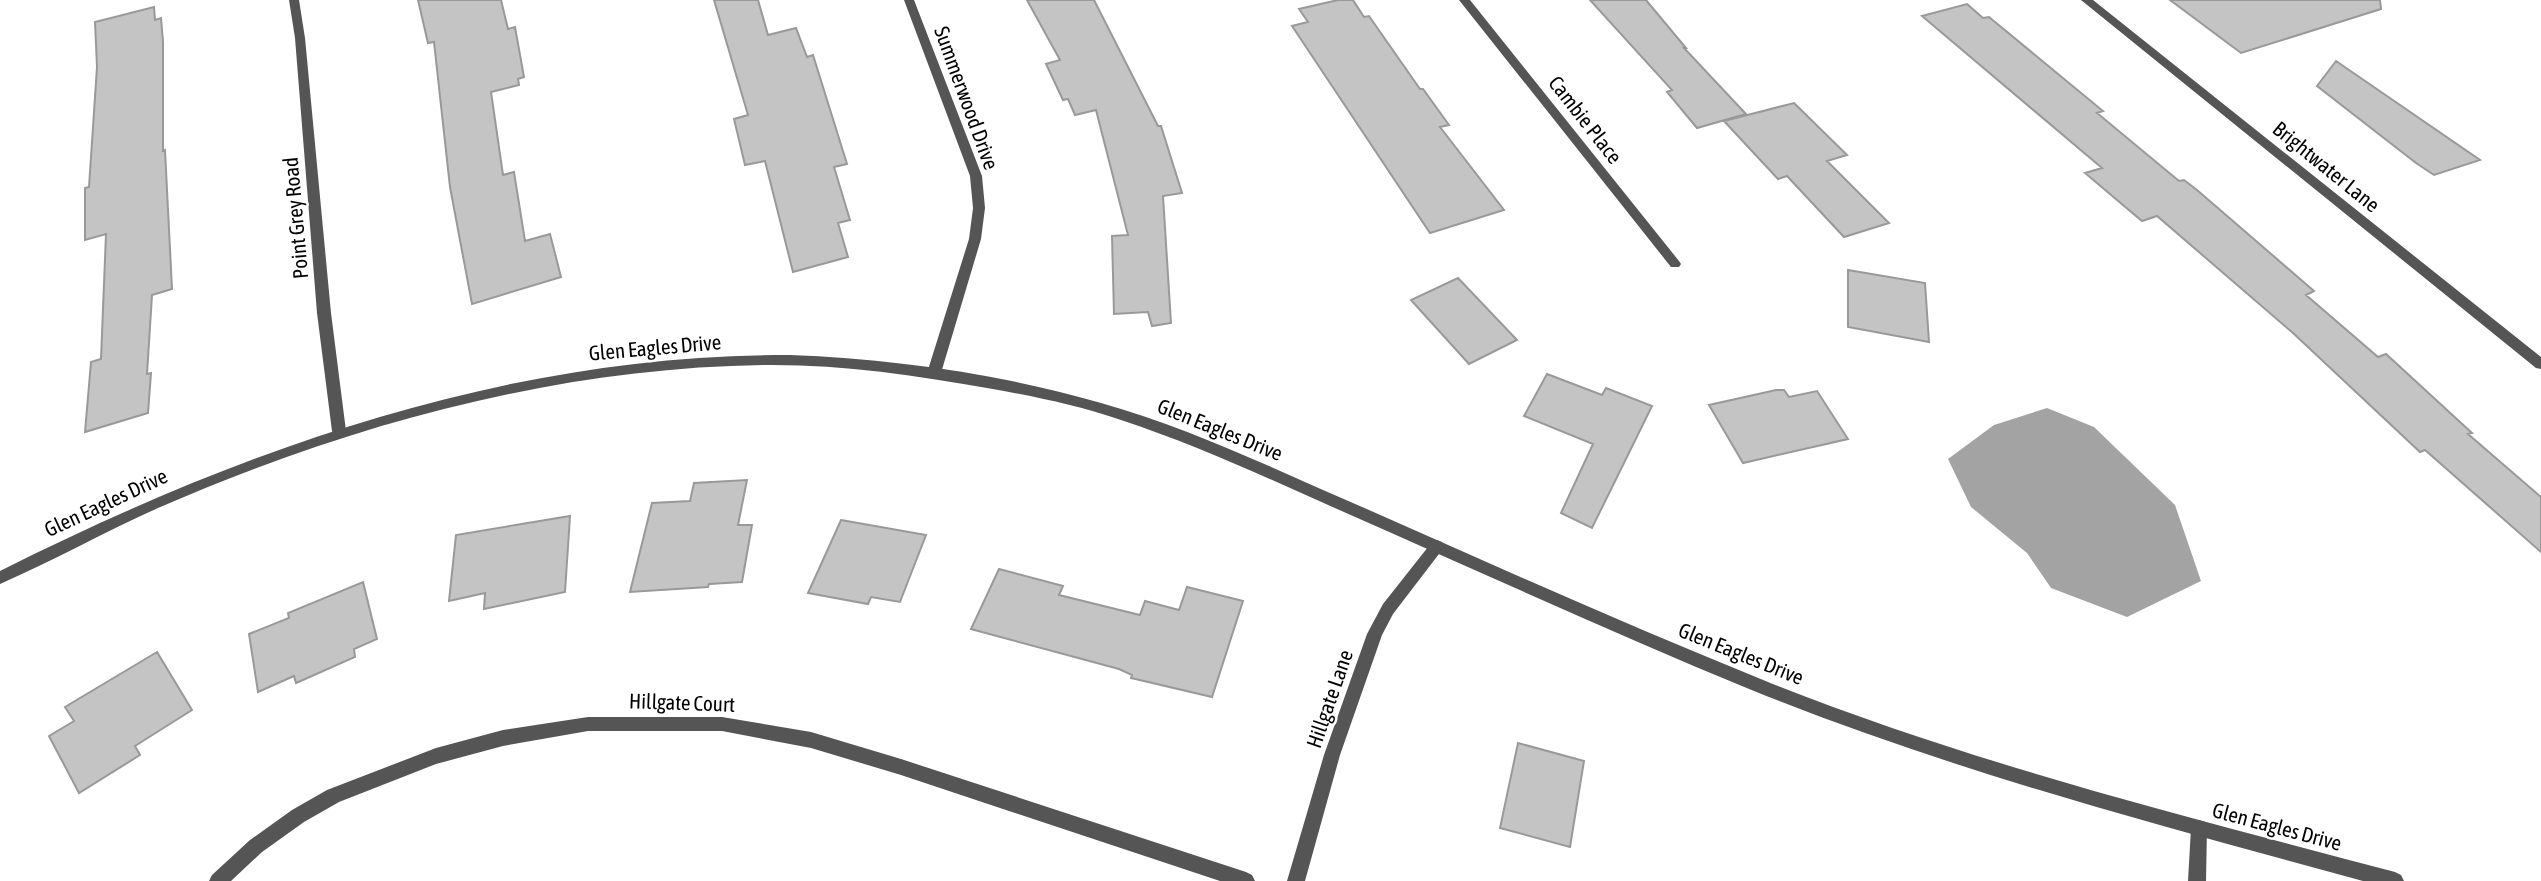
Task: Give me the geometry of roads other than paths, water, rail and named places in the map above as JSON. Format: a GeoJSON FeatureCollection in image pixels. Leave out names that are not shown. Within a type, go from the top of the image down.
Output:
{"type":"FeatureCollection","features":[{"type":"Feature","properties":{"kind":"street","name":"Point Grey Road"},"geometry":{"type":"LineString","coordinates":[[293,0],[300,38],[324,313],[339,431]]}},
{"type":"Feature","properties":{"kind":"street","name":"Summerwood Drive"},"geometry":{"type":"LineString","coordinates":[[909,0],[971,164],[979,208],[975,239],[934,373]]}},
{"type":"Feature","properties":{"kind":"street","name":"Cambie Place"},"geometry":{"type":"LineString","coordinates":[[1464,0],[1675,264]]}},
{"type":"Feature","properties":{"kind":"street","name":"Brightwater Lane"},"geometry":{"type":"LineString","coordinates":[[2086,0],[2541,364]]}},
{"type":"Feature","properties":{"kind":"street","name":"Glen Eagles Drive"},"geometry":{"type":"LineString","coordinates":[[0,578],[85,534],[192,487],[339,431],[452,401],[558,378],[697,362],[808,360],[934,373],[1067,398],[1135,419],[1241,460],[1609,624],[1827,712],[2030,782],[2395,881]]}},
{"type":"Feature","properties":{"kind":"street","name":"Hillgate Lane"},"geometry":{"type":"LineString","coordinates":[[1296,881],[1332,755],[1375,634],[1388,609],[1437,546]]}},
{"type":"Feature","properties":{"kind":"street","name":"Hillgate Court"},"geometry":{"type":"LineString","coordinates":[[218,881],[256,846],[298,816],[333,796],[436,756],[503,738],[588,724],[722,724],[811,740],[1246,881]]}},
{"type":"Feature","properties":{"kind":"street"},"geometry":{"type":"LineString","coordinates":[[2197,881],[2199,828]]}}]}
